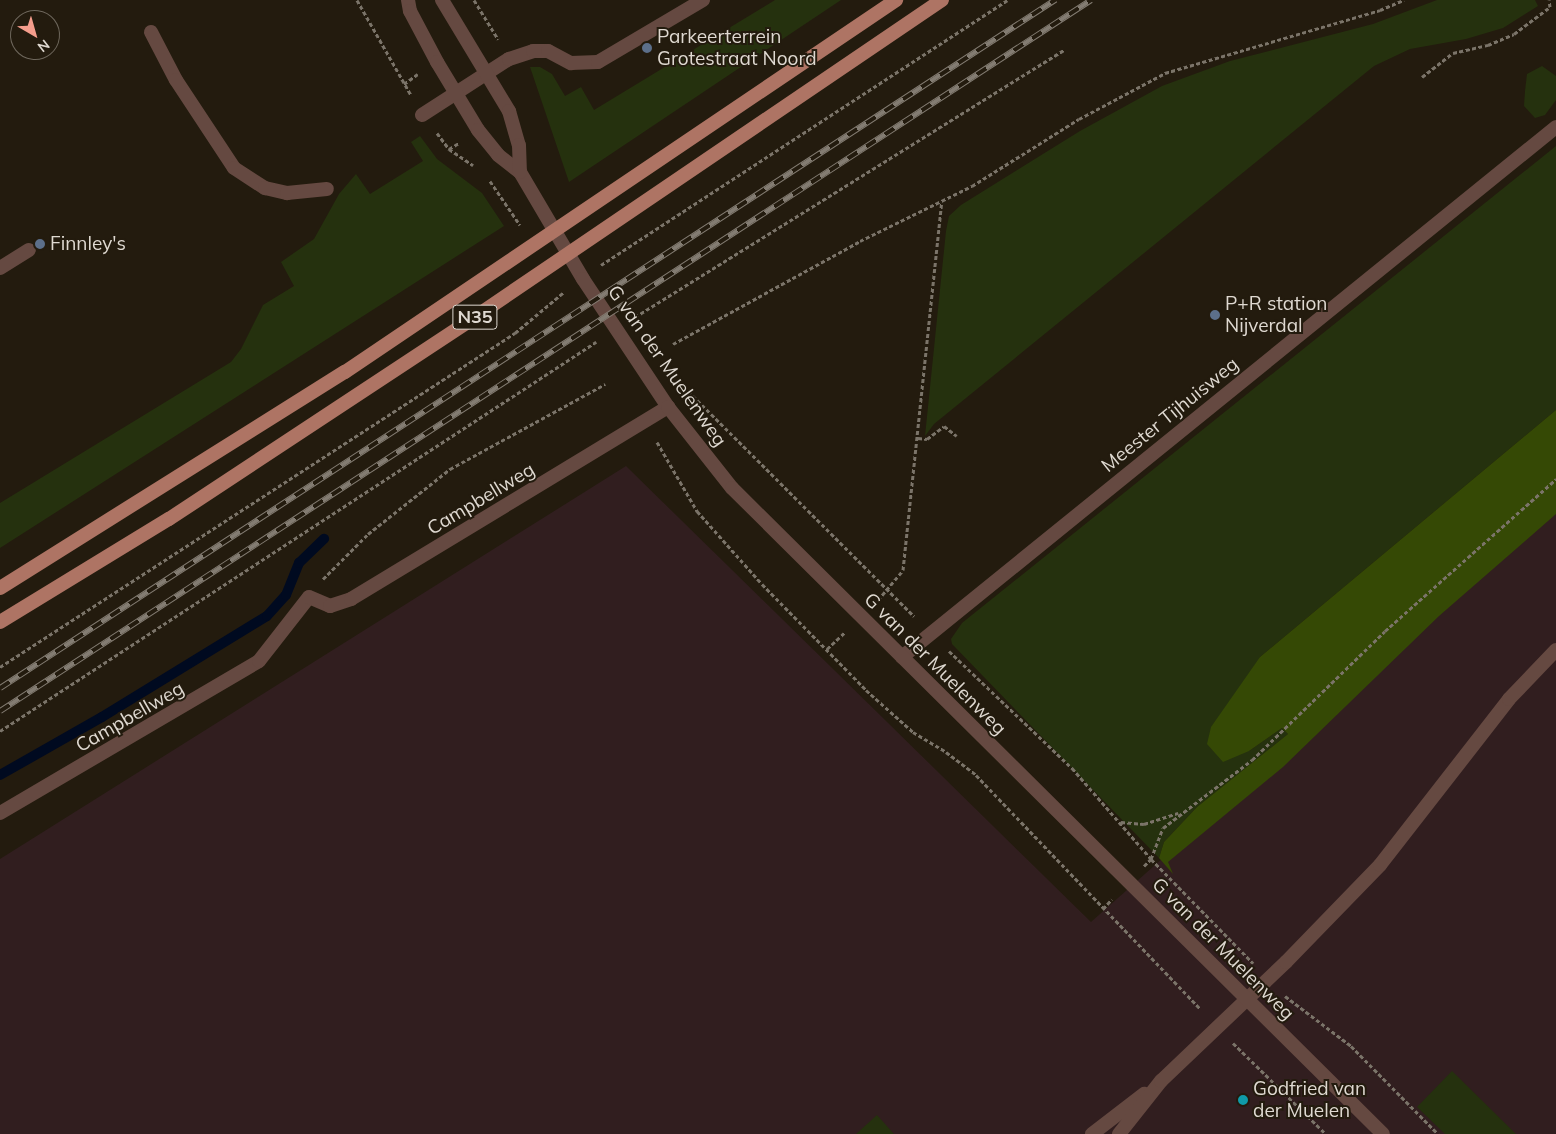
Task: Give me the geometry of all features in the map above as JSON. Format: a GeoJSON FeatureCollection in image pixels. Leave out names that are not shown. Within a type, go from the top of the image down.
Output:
{"type":"FeatureCollection","features":[{"type":"Feature","properties":{"kind":"main road","name":"N35"},"geometry":{"type":"LineString","coordinates":[[0,588],[346,372],[896,0]]}},
{"type":"Feature","properties":{"kind":"main road","name":"N35"},"geometry":{"type":"LineString","coordinates":[[0,622],[169,519],[472,319],[942,0]]}},
{"type":"Feature","properties":{"kind":"street","name":"G van der Muelenweg"},"geometry":{"type":"LineString","coordinates":[[408,0],[410,12],[478,130],[498,155],[520,172],[582,279],[668,407],[732,488],[1383,1134]]}},
{"type":"Feature","properties":{"kind":"street","name":"G van der Muelenweg"},"geometry":{"type":"LineString","coordinates":[[442,0],[509,111],[519,145],[520,172]]}},
{"type":"Feature","properties":{"kind":"street"},"geometry":{"type":"LineString","coordinates":[[422,115],[509,59],[533,51],[548,51],[572,63],[598,62],[703,0]]}},
{"type":"Feature","properties":{"kind":"street"},"geometry":{"type":"LineString","coordinates":[[151,32],[176,80],[234,168],[265,188],[287,193],[327,189]]}},
{"type":"Feature","properties":{"kind":"street","name":"Meester Tijhuisweg"},"geometry":{"type":"LineString","coordinates":[[902,657],[1556,127]]}},
{"type":"Feature","properties":{"kind":"street"},"geometry":{"type":"LineString","coordinates":[[0,268],[29,250]]}},
{"type":"Feature","properties":{"kind":"street","name":"Campbellweg"},"geometry":{"type":"LineString","coordinates":[[0,814],[259,661],[309,597],[330,606],[351,599],[668,407]]}},
{"type":"Feature","properties":{"kind":"street"},"geometry":{"type":"LineString","coordinates":[[1119,1134],[1161,1081],[1268,978],[1380,865],[1509,699],[1556,650]]}},
{"type":"Feature","properties":{"kind":"street"},"geometry":{"type":"LineString","coordinates":[[1092,1134],[1161,1081]]}},
{"type":"Feature","properties":{"kind":"path"},"geometry":{"type":"LineString","coordinates":[[356,0],[422,115],[449,149],[476,167]]}},
{"type":"Feature","properties":{"kind":"path"},"geometry":{"type":"LineString","coordinates":[[474,0],[490,27]]}},
{"type":"Feature","properties":{"kind":"path"},"geometry":{"type":"LineString","coordinates":[[599,266],[1007,0]]}},
{"type":"Feature","properties":{"kind":"path"},"geometry":{"type":"LineString","coordinates":[[673,344],[860,241],[942,202],[1079,119],[1165,74],[1380,10],[1404,0]]}},
{"type":"Feature","properties":{"kind":"path"},"geometry":{"type":"LineString","coordinates":[[1422,77],[1453,54],[1488,45],[1514,34],[1550,7],[1549,0]]}},
{"type":"Feature","properties":{"kind":"path"},"geometry":{"type":"LineString","coordinates":[[626,323],[1064,50]]}},
{"type":"Feature","properties":{"kind":"path"},"geometry":{"type":"LineString","coordinates":[[489,179],[514,216]]}},
{"type":"Feature","properties":{"kind":"path"},"geometry":{"type":"LineString","coordinates":[[890,589],[903,570],[942,202]]}},
{"type":"Feature","properties":{"kind":"path"},"geometry":{"type":"LineString","coordinates":[[0,667],[515,332],[567,290]]}},
{"type":"Feature","properties":{"kind":"path"},"geometry":{"type":"LineString","coordinates":[[0,731],[602,338]]}},
{"type":"Feature","properties":{"kind":"path","name":"Campbellweg"},"geometry":{"type":"LineString","coordinates":[[309,597],[328,573],[368,534],[450,469],[605,384]]}},
{"type":"Feature","properties":{"kind":"path","name":"G van der Muelenweg"},"geometry":{"type":"LineString","coordinates":[[688,391],[890,589],[930,633],[1072,768],[1151,859],[1293,1004],[1351,1046],[1438,1134]]}},
{"type":"Feature","properties":{"kind":"path"},"geometry":{"type":"LineString","coordinates":[[645,421],[697,511],[762,584],[866,690],[913,732],[946,752],[976,775],[1102,909],[1216,1026],[1326,1134]]}},
{"type":"Feature","properties":{"kind":"path"},"geometry":{"type":"LineString","coordinates":[[918,438],[927,439],[944,426],[957,436]]}},
{"type":"Feature","properties":{"kind":"path"},"geometry":{"type":"LineString","coordinates":[[1102,909],[1151,859],[1163,828],[1183,810],[1252,760],[1385,631],[1556,479]]}},
{"type":"Feature","properties":{"kind":"path"},"geometry":{"type":"LineString","coordinates":[[1120,822],[1144,824],[1183,810]]}},
{"type":"Feature","properties":{"kind":"shaded area"},"geometry":{"type":"Polygon","coordinates":[[[626,466],[1091,922],[1556,508],[1556,1134],[0,1134],[0,859],[626,466]]]}},
{"type":"Feature","properties":{"kind":"green space"},"geometry":{"type":"Polygon","coordinates":[[[775,0],[841,0],[569,182],[530,67],[540,67],[552,74],[565,96],[581,87],[594,110],[775,0]]]}},
{"type":"Feature","properties":{"kind":"green space"},"geometry":{"type":"Polygon","coordinates":[[[1437,0],[1535,0],[1538,6],[1503,28],[1466,39],[1410,49],[1374,66],[934,424],[925,436],[946,231],[949,216],[961,205],[1080,131],[1162,86],[1230,61],[1373,24],[1437,0]]]}},
{"type":"Feature","properties":{"kind":"green space"},"geometry":{"type":"Polygon","coordinates":[[[1542,66],[1556,76],[1556,100],[1545,115],[1535,118],[1524,106],[1527,74],[1542,66]]]}},
{"type":"Feature","properties":{"kind":"green space"},"geometry":{"type":"Polygon","coordinates":[[[420,136],[437,159],[482,193],[504,226],[0,548],[0,503],[231,362],[241,349],[263,305],[294,286],[281,262],[314,239],[339,194],[356,174],[370,194],[423,161],[411,142],[420,136]]]}},
{"type":"Feature","properties":{"kind":"green space"},"geometry":{"type":"Polygon","coordinates":[[[1556,146],[1556,410],[1260,657],[1249,751],[1282,728],[1288,734],[1197,807],[1164,842],[1159,858],[952,644],[951,639],[962,623],[1556,146]]]}},
{"type":"Feature","properties":{"kind":"green space"},"geometry":{"type":"Polygon","coordinates":[[[1556,410],[1556,514],[1439,616],[1283,767],[1168,862],[1173,874],[1159,858],[1164,842],[1197,807],[1288,734],[1282,728],[1249,751],[1223,762],[1207,744],[1211,727],[1260,657],[1556,410]]]}},
{"type":"Feature","properties":{"kind":"green space"},"geometry":{"type":"Polygon","coordinates":[[[1452,1071],[1516,1134],[1445,1134],[1417,1107],[1452,1071]]]}},
{"type":"Feature","properties":{"kind":"green space"},"geometry":{"type":"Polygon","coordinates":[[[877,1115],[894,1134],[856,1134],[877,1115]]]}},
{"type":"Feature","properties":{"kind":"waterway"},"geometry":{"type":"LineString","coordinates":[[0,775],[102,717],[267,616],[286,595],[299,563],[324,539]]}},
{"type":"Feature","properties":{"kind":"railway"},"geometry":{"type":"LineString","coordinates":[[0,688],[1055,0]]}},
{"type":"Feature","properties":{"kind":"railway"},"geometry":{"type":"LineString","coordinates":[[0,711],[1091,0]]}},
{"type":"Feature","properties":{"kind":"place","name":"Parkeerterrein Grotestraat Noord"},"geometry":{"type":"Point","coordinates":[647,48]}},
{"type":"Feature","properties":{"kind":"place","name":"Finnley's"},"geometry":{"type":"Point","coordinates":[40,244]}},
{"type":"Feature","properties":{"kind":"place","name":"P+R station Nijverdal"},"geometry":{"type":"Point","coordinates":[1215,315]}},
{"type":"Feature","properties":{"kind":"place","name":"Godfried van der Muelen"},"geometry":{"type":"Point","coordinates":[1243,1100]}}]}
